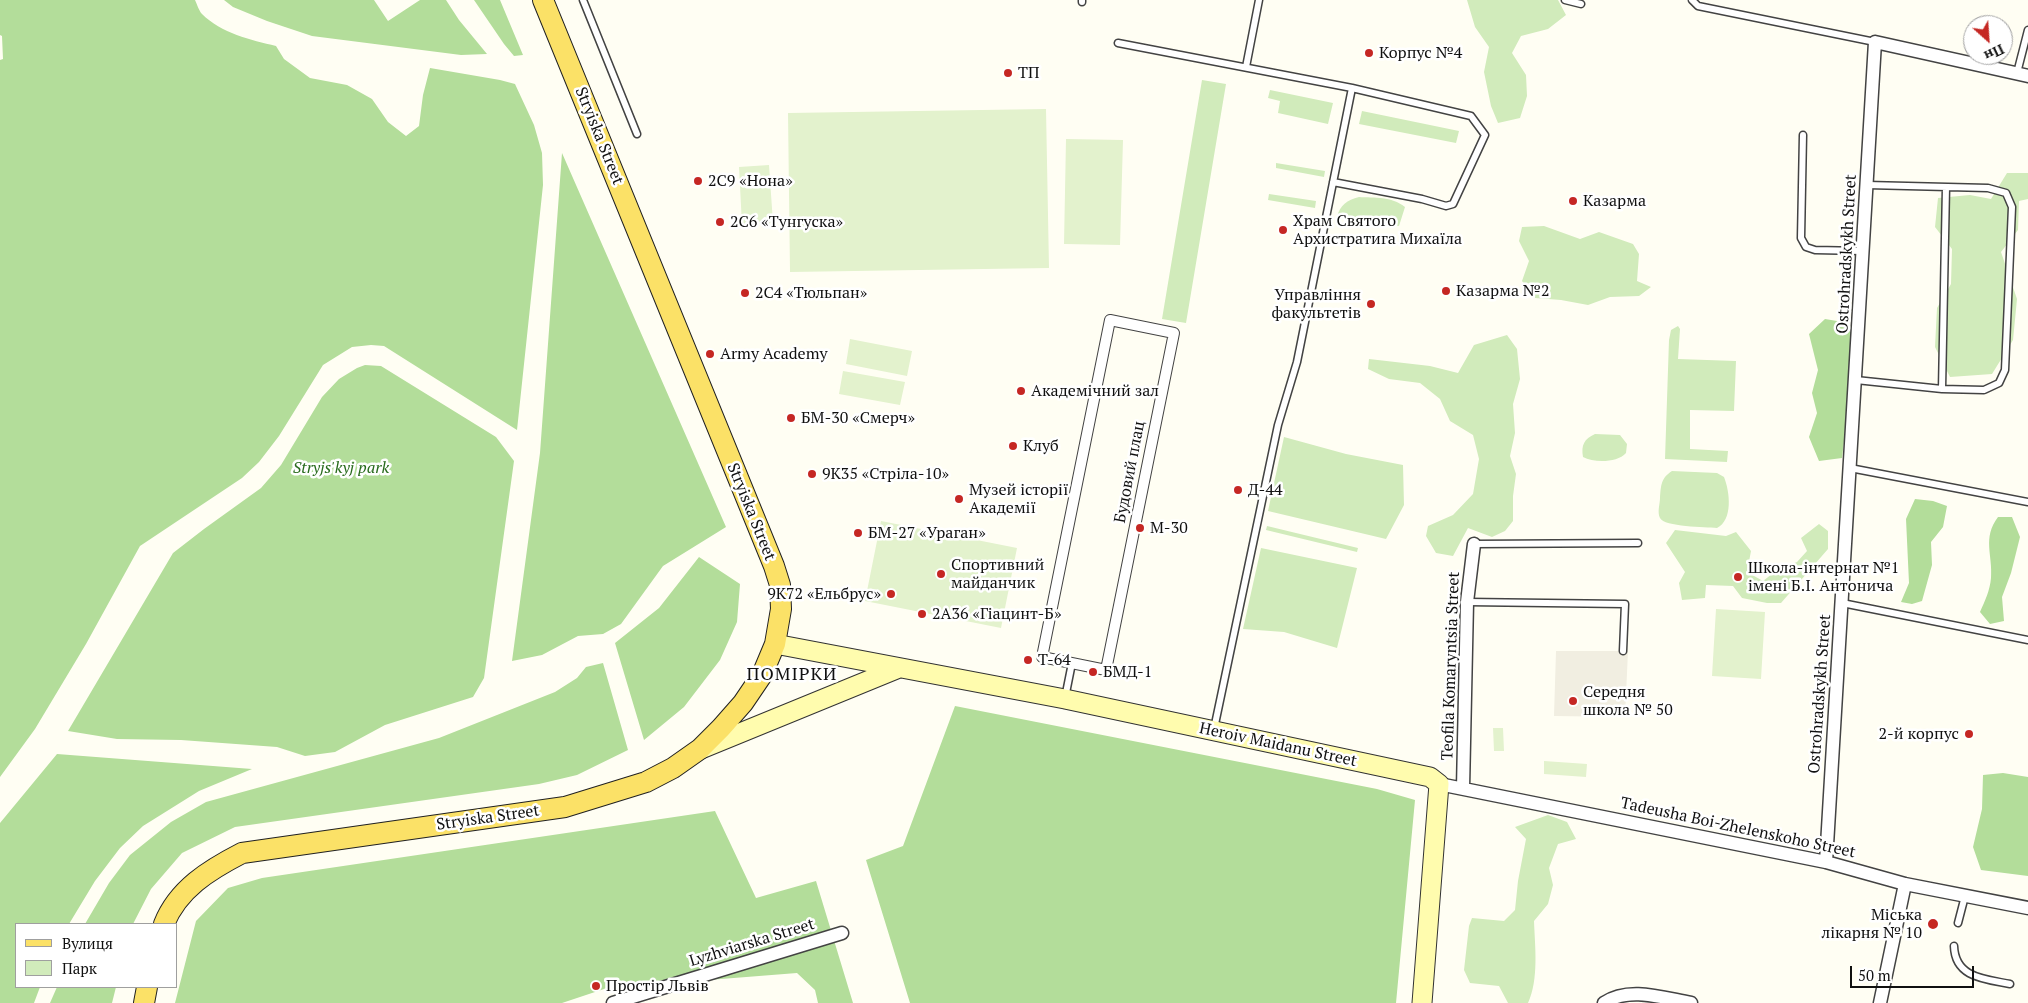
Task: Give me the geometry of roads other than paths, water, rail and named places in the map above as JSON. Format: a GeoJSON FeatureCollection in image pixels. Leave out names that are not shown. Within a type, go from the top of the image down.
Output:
{"type":"FeatureCollection","features":[{"type":"Feature","properties":{"kind":"main road","name":"Stryiska Street"},"geometry":{"type":"LineString","coordinates":[[164,923],[170,909],[189,887],[211,869],[242,853],[565,807],[646,782],[673,768],[700,749],[743,703],[762,675],[775,644],[781,609],[780,585],[774,566],[544,0]]}},
{"type":"Feature","properties":{"kind":"main road","name":"Heroiv Maidanu Street"},"geometry":{"type":"LineString","coordinates":[[775,644],[1065,699],[1213,730],[1430,777],[1440,784]]}},
{"type":"Feature","properties":{"kind":"main road"},"geometry":{"type":"LineString","coordinates":[[700,749],[899,668]]}},
{"type":"Feature","properties":{"kind":"main road"},"geometry":{"type":"LineString","coordinates":[[1422,1003],[1440,784]]}},
{"type":"Feature","properties":{"kind":"main road"},"geometry":{"type":"LineString","coordinates":[[144,1003],[147,988]]}},
{"type":"Feature","properties":{"kind":"street"},"geometry":{"type":"LineString","coordinates":[[1875,42],[2022,74]]}},
{"type":"Feature","properties":{"kind":"street","name":"Ostrohradskykh Street"},"geometry":{"type":"LineString","coordinates":[[1826,862],[1842,603],[1855,469],[1856,380],[1875,42]]}},
{"type":"Feature","properties":{"kind":"street","name":"Будовий плац"},"geometry":{"type":"LineString","coordinates":[[1110,320],[1174,333],[1106,670],[1072,663],[1042,657],[1110,320]]}},
{"type":"Feature","properties":{"kind":"street","name":"Teofila Komaryntsia Street"},"geometry":{"type":"LineString","coordinates":[[1463,788],[1467,602],[1474,544]]}},
{"type":"Feature","properties":{"kind":"street","name":"Tadeusha Boi-Zhelenskoho Street"},"geometry":{"type":"LineString","coordinates":[[1440,784],[1826,862],[1905,884],[2028,908]]}},
{"type":"Feature","properties":{"kind":"street"},"geometry":{"type":"LineString","coordinates":[[1880,1003],[1905,884]]}},
{"type":"Feature","properties":{"kind":"street","name":"Lyzhviarska Street"},"geometry":{"type":"LineString","coordinates":[[613,1003],[842,933]]}},
{"type":"Feature","properties":{"kind":"street"},"geometry":{"type":"LineString","coordinates":[[1604,1003],[1613,996],[1633,993],[1691,1003]]}},
{"type":"Feature","properties":{"kind":"lane"},"geometry":{"type":"LineString","coordinates":[[583,0],[637,134]]}},
{"type":"Feature","properties":{"kind":"lane"},"geometry":{"type":"LineString","coordinates":[[1246,67],[1259,0]]}},
{"type":"Feature","properties":{"kind":"lane"},"geometry":{"type":"LineString","coordinates":[[1565,0],[1581,4]]}},
{"type":"Feature","properties":{"kind":"lane"},"geometry":{"type":"LineString","coordinates":[[1692,0],[1698,6],[1875,42]]}},
{"type":"Feature","properties":{"kind":"lane"},"geometry":{"type":"LineString","coordinates":[[2022,74],[2028,30]]}},
{"type":"Feature","properties":{"kind":"lane"},"geometry":{"type":"LineString","coordinates":[[1118,43],[1352,88],[1471,116],[1485,135],[1453,204],[1446,206],[1422,198],[1333,182]]}},
{"type":"Feature","properties":{"kind":"lane"},"geometry":{"type":"LineString","coordinates":[[1213,730],[1278,425],[1297,362],[1352,88]]}},
{"type":"Feature","properties":{"kind":"lane"},"geometry":{"type":"LineString","coordinates":[[1803,135],[1801,238],[1806,247],[1815,250],[1863,251]]}},
{"type":"Feature","properties":{"kind":"lane"},"geometry":{"type":"LineString","coordinates":[[1856,380],[1942,389],[1984,390],[1999,384],[2005,370],[2012,207],[2006,193],[1988,188],[1867,185]]}},
{"type":"Feature","properties":{"kind":"lane"},"geometry":{"type":"LineString","coordinates":[[1942,389],[1946,188]]}},
{"type":"Feature","properties":{"kind":"lane"},"geometry":{"type":"LineString","coordinates":[[1855,469],[2028,502]]}},
{"type":"Feature","properties":{"kind":"lane"},"geometry":{"type":"LineString","coordinates":[[1474,544],[1638,543]]}},
{"type":"Feature","properties":{"kind":"lane"},"geometry":{"type":"LineString","coordinates":[[1467,602],[1625,604],[1623,651]]}},
{"type":"Feature","properties":{"kind":"lane"},"geometry":{"type":"LineString","coordinates":[[1842,603],[2028,640]]}},
{"type":"Feature","properties":{"kind":"lane"},"geometry":{"type":"LineString","coordinates":[[1065,699],[1072,663]]}},
{"type":"Feature","properties":{"kind":"lane"},"geometry":{"type":"LineString","coordinates":[[1958,923],[1965,896]]}},
{"type":"Feature","properties":{"kind":"lane"},"geometry":{"type":"LineString","coordinates":[[1954,946],[1955,956],[1966,972],[1978,978],[2010,984]]}},
{"type":"Feature","properties":{"kind":"place","name":"Корпус №4"},"geometry":{"type":"Point","coordinates":[1369,53]}},
{"type":"Feature","properties":{"kind":"place","name":"ТП"},"geometry":{"type":"Point","coordinates":[1008,73]}},
{"type":"Feature","properties":{"kind":"place","name":"2С9 «Нона»"},"geometry":{"type":"Point","coordinates":[698,181]}},
{"type":"Feature","properties":{"kind":"place","name":"Казарма"},"geometry":{"type":"Point","coordinates":[1573,201]}},
{"type":"Feature","properties":{"kind":"place","name":"2С6 «Тунгуска»"},"geometry":{"type":"Point","coordinates":[720,222]}},
{"type":"Feature","properties":{"kind":"place","name":"Храм Святого Архистратига Михаїла"},"geometry":{"type":"Point","coordinates":[1283,230]}},
{"type":"Feature","properties":{"kind":"place","name":"Казарма №2"},"geometry":{"type":"Point","coordinates":[1446,291]}},
{"type":"Feature","properties":{"kind":"place","name":"2С4 «Тюльпан»"},"geometry":{"type":"Point","coordinates":[745,293]}},
{"type":"Feature","properties":{"kind":"place","name":"Управління факультетів"},"geometry":{"type":"Point","coordinates":[1371,304]}},
{"type":"Feature","properties":{"kind":"place","name":"Army Academy"},"geometry":{"type":"Point","coordinates":[710,354]}},
{"type":"Feature","properties":{"kind":"place","name":"Академічний зал"},"geometry":{"type":"Point","coordinates":[1021,391]}},
{"type":"Feature","properties":{"kind":"place","name":"БМ-30 «Смерч»"},"geometry":{"type":"Point","coordinates":[791,418]}},
{"type":"Feature","properties":{"kind":"place","name":"Клуб"},"geometry":{"type":"Point","coordinates":[1013,446]}},
{"type":"Feature","properties":{"kind":"place","name":"9К35 «Стріла-10»"},"geometry":{"type":"Point","coordinates":[812,474]}},
{"type":"Feature","properties":{"kind":"place","name":"Д-44"},"geometry":{"type":"Point","coordinates":[1238,490]}},
{"type":"Feature","properties":{"kind":"place","name":"Музей історії Академії"},"geometry":{"type":"Point","coordinates":[959,499]}},
{"type":"Feature","properties":{"kind":"place","name":"М-30"},"geometry":{"type":"Point","coordinates":[1140,528]}},
{"type":"Feature","properties":{"kind":"place","name":"БМ-27 «Ураган»"},"geometry":{"type":"Point","coordinates":[858,533]}},
{"type":"Feature","properties":{"kind":"place","name":"Спортивний майданчик"},"geometry":{"type":"Point","coordinates":[941,574]}},
{"type":"Feature","properties":{"kind":"place","name":"Школа-інтернат №1 імені Б.І. Антонича"},"geometry":{"type":"Point","coordinates":[1738,577]}},
{"type":"Feature","properties":{"kind":"place","name":"9К72 «Ельбрус»"},"geometry":{"type":"Point","coordinates":[891,594]}},
{"type":"Feature","properties":{"kind":"place","name":"2А36 «Гіацинт-Б»"},"geometry":{"type":"Point","coordinates":[922,614]}},
{"type":"Feature","properties":{"kind":"place","name":"Т-64"},"geometry":{"type":"Point","coordinates":[1028,660]}},
{"type":"Feature","properties":{"kind":"place","name":"БМД-1"},"geometry":{"type":"Point","coordinates":[1093,672]}},
{"type":"Feature","properties":{"kind":"place","name":"Середня школа № 50"},"geometry":{"type":"Point","coordinates":[1573,701]}},
{"type":"Feature","properties":{"kind":"place","name":"2-й корпус"},"geometry":{"type":"Point","coordinates":[1969,734]}},
{"type":"Feature","properties":{"kind":"place","name":"Міська лікарня № 10"},"geometry":{"type":"Point","coordinates":[1933,924]}},
{"type":"Feature","properties":{"kind":"place","name":"Простір Львів"},"geometry":{"type":"Point","coordinates":[596,986]}},
{"type":"Feature","properties":{"kind":"district","name":"ПОМІРКИ"},"geometry":{"type":"Point","coordinates":[792,675]}},
{"type":"Feature","properties":{"kind":"park label","name":"Stryjs'kyj park"},"geometry":{"type":"Point","coordinates":[341,468]}}]}
